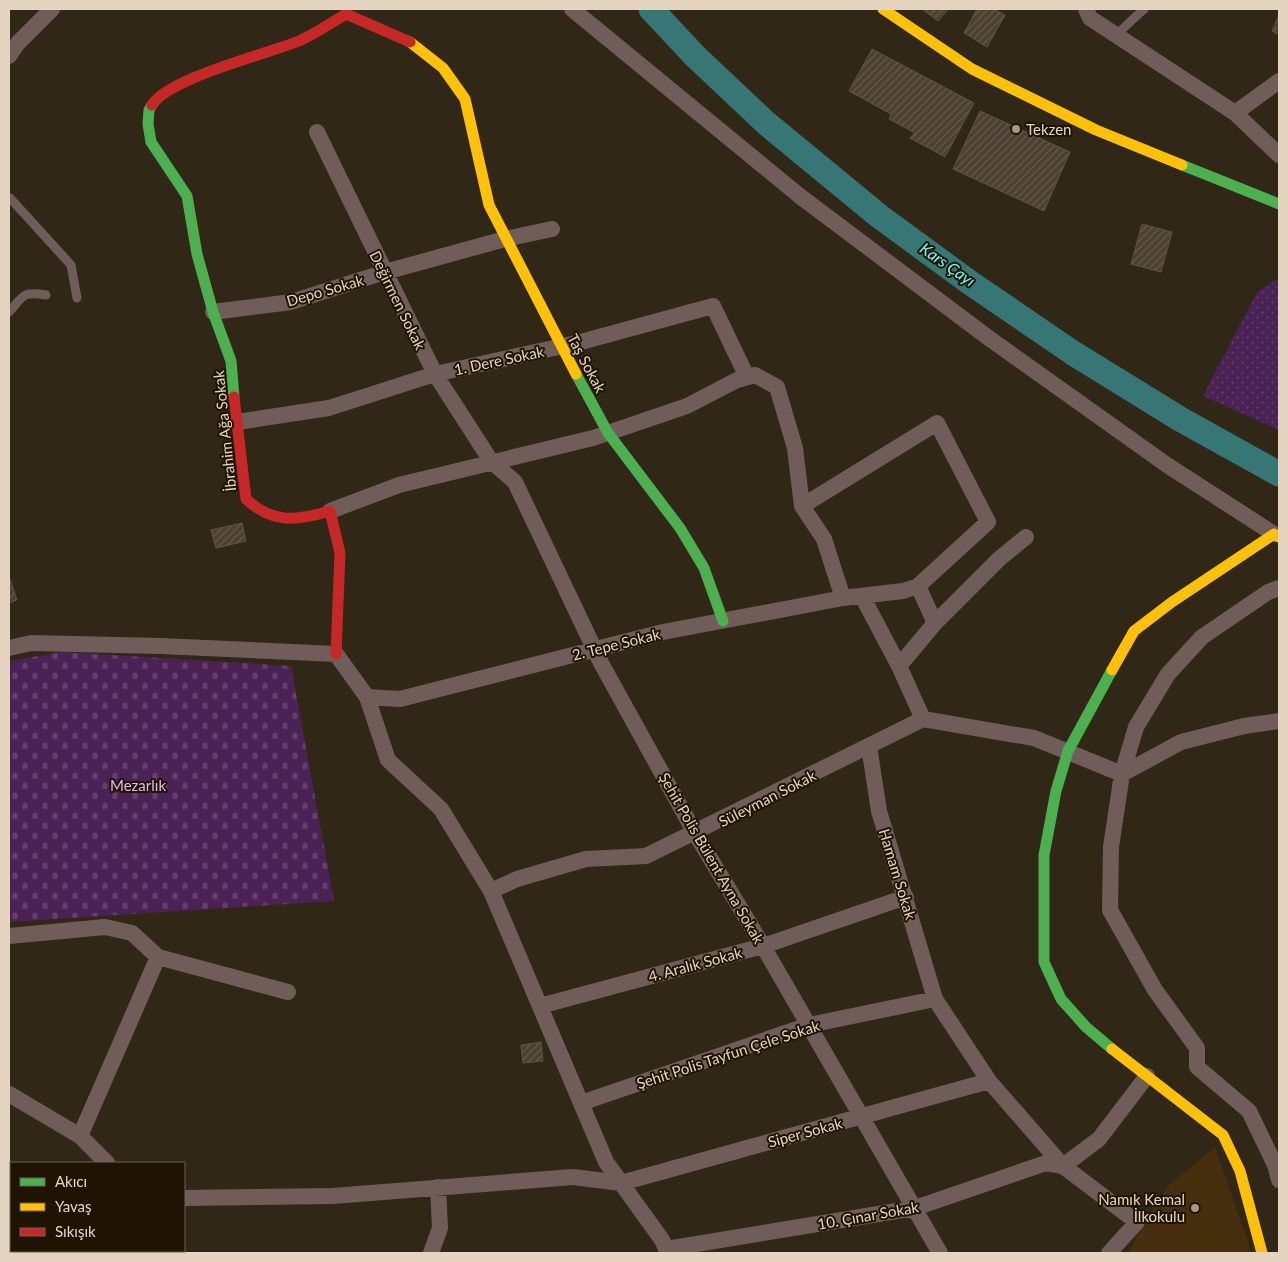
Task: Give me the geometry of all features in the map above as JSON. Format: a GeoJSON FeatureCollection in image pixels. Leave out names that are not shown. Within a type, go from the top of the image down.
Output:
{"type":"FeatureCollection","features":[{"type":"Feature","properties":{"kind":"street"},"geometry":{"type":"LineString","coordinates":[[9,56],[18,43],[52,9]]}},
{"type":"Feature","properties":{"kind":"street"},"geometry":{"type":"LineString","coordinates":[[572,9],[802,197],[990,339],[1167,465],[1276,536],[1172,602],[1134,631],[1068,751],[1056,791],[1044,855],[1044,962],[1061,1000],[1086,1027],[1223,1135],[1240,1171],[1262,1253]]}},
{"type":"Feature","properties":{"kind":"street"},"geometry":{"type":"LineString","coordinates":[[883,9],[981,74],[1096,130],[1279,204]]}},
{"type":"Feature","properties":{"kind":"street"},"geometry":{"type":"LineString","coordinates":[[1086,9],[1090,18],[1236,113],[1279,155]]}},
{"type":"Feature","properties":{"kind":"street","name":"Taş Sokak"},"geometry":{"type":"LineString","coordinates":[[151,142],[148,110],[156,99],[187,80],[301,40],[330,18],[346,14],[409,41],[443,68],[465,99],[489,205],[505,239],[608,433],[680,528],[704,568],[723,621]]}},
{"type":"Feature","properties":{"kind":"street"},"geometry":{"type":"LineString","coordinates":[[1236,113],[1279,81]]}},
{"type":"Feature","properties":{"kind":"street","name":"Değirmen Sokak"},"geometry":{"type":"LineString","coordinates":[[317,132],[435,374],[491,461]]}},
{"type":"Feature","properties":{"kind":"street","name":"İbrahim Ağa Sokak"},"geometry":{"type":"LineString","coordinates":[[151,142],[187,196],[197,254],[213,312],[231,361],[246,498],[258,510],[276,518],[306,518],[330,511]]}},
{"type":"Feature","properties":{"kind":"street","name":"Depo Sokak"},"geometry":{"type":"LineString","coordinates":[[213,312],[291,302],[385,272],[505,239],[552,229]]}},
{"type":"Feature","properties":{"kind":"street","name":"1. Dere Sokak"},"geometry":{"type":"LineString","coordinates":[[237,422],[329,408],[435,374],[562,346],[713,306],[747,377]]}},
{"type":"Feature","properties":{"kind":"street"},"geometry":{"type":"LineString","coordinates":[[667,1251],[606,1162],[491,891],[441,809],[388,760],[366,697],[336,654],[340,553],[330,511],[399,484],[446,475],[491,461],[608,433],[687,406],[737,380],[754,375],[777,387],[795,448],[802,506],[824,540],[843,598]]}},
{"type":"Feature","properties":{"kind":"street"},"geometry":{"type":"LineString","coordinates":[[802,506],[937,423],[988,522],[918,586],[935,623]]}},
{"type":"Feature","properties":{"kind":"street","name":"Şehit Polis Bülent Ayna Sokak"},"geometry":{"type":"LineString","coordinates":[[491,461],[515,482],[595,649],[695,834],[763,946],[940,1253]]}},
{"type":"Feature","properties":{"kind":"street"},"geometry":{"type":"LineString","coordinates":[[899,666],[935,623],[999,558],[1026,537]]}},
{"type":"Feature","properties":{"kind":"street","name":"2. Tepe Sokak"},"geometry":{"type":"LineString","coordinates":[[366,697],[400,699],[595,649],[723,621],[843,598],[903,591],[918,586]]}},
{"type":"Feature","properties":{"kind":"street"},"geometry":{"type":"LineString","coordinates":[[1279,588],[1268,592],[1202,637],[1168,674],[1136,727],[1122,774],[1111,847],[1110,910],[1155,990],[1197,1048],[1197,1066],[1249,1111],[1275,1165],[1279,1180]]}},
{"type":"Feature","properties":{"kind":"street"},"geometry":{"type":"LineString","coordinates":[[862,596],[899,666],[923,719],[1034,738],[1122,774]]}},
{"type":"Feature","properties":{"kind":"street"},"geometry":{"type":"LineString","coordinates":[[9,648],[31,643],[161,646],[336,654]]}},
{"type":"Feature","properties":{"kind":"street","name":"Süleyman Sokak"},"geometry":{"type":"LineString","coordinates":[[491,891],[517,879],[586,859],[646,856],[695,834],[923,719]]}},
{"type":"Feature","properties":{"kind":"street"},"geometry":{"type":"LineString","coordinates":[[1122,774],[1181,742],[1244,726],[1279,721]]}},
{"type":"Feature","properties":{"kind":"street","name":"Hamam Sokak"},"geometry":{"type":"LineString","coordinates":[[869,746],[879,811],[935,999],[989,1081],[1063,1166],[1137,1222],[1109,1253]]}},
{"type":"Feature","properties":{"kind":"street","name":"4. Aralık Sokak"},"geometry":{"type":"LineString","coordinates":[[540,1006],[763,946],[906,897]]}},
{"type":"Feature","properties":{"kind":"street"},"geometry":{"type":"LineString","coordinates":[[9,936],[105,927],[132,933],[158,957],[288,992]]}},
{"type":"Feature","properties":{"kind":"street"},"geometry":{"type":"LineString","coordinates":[[80,1136],[158,957]]}},
{"type":"Feature","properties":{"kind":"street","name":"Şehit Polis Tayfun Çele Sokak"},"geometry":{"type":"LineString","coordinates":[[581,1103],[809,1025],[935,999]]}},
{"type":"Feature","properties":{"kind":"street"},"geometry":{"type":"LineString","coordinates":[[1063,1166],[1099,1139],[1148,1076]]}},
{"type":"Feature","properties":{"kind":"street","name":"Siper Sokak"},"geometry":{"type":"LineString","coordinates":[[621,1183],[989,1081]]}},
{"type":"Feature","properties":{"kind":"street"},"geometry":{"type":"LineString","coordinates":[[9,1094],[80,1136],[106,1162]]}},
{"type":"Feature","properties":{"kind":"street","name":"10. Çınar Sokak"},"geometry":{"type":"LineString","coordinates":[[667,1251],[915,1208],[1046,1163],[1063,1166]]}},
{"type":"Feature","properties":{"kind":"street"},"geometry":{"type":"LineString","coordinates":[[185,1198],[333,1196],[573,1177],[621,1183]]}},
{"type":"Feature","properties":{"kind":"street"},"geometry":{"type":"LineString","coordinates":[[431,1253],[440,1228],[438,1187]]}},
{"type":"Feature","properties":{"kind":"lane"},"geometry":{"type":"LineString","coordinates":[[1116,35],[1144,9]]}},
{"type":"Feature","properties":{"kind":"lane"},"geometry":{"type":"LineString","coordinates":[[10,198],[71,265],[77,298]]}},
{"type":"Feature","properties":{"kind":"lane"},"geometry":{"type":"LineString","coordinates":[[9,312],[22,297],[30,292],[46,295]]}},
{"type":"Feature","properties":{"kind":"shaded area","name":"Namık Kemal İlkokulu"},"geometry":{"type":"Polygon","coordinates":[[[1215,1147],[1252,1253],[1129,1253],[1139,1231],[1169,1185],[1215,1147]]]}},
{"type":"Feature","properties":{"kind":"green space"},"geometry":{"type":"Polygon","coordinates":[[[1279,278],[1279,430],[1203,396],[1257,292],[1279,278]]]}},
{"type":"Feature","properties":{"kind":"green space","name":"Mezarlık"},"geometry":{"type":"Polygon","coordinates":[[[62,652],[291,666],[334,901],[9,922],[9,661],[62,652]]]}},
{"type":"Feature","properties":{"kind":"building"},"geometry":{"type":"Polygon","coordinates":[[[922,9],[948,9],[938,21],[922,9]]]}},
{"type":"Feature","properties":{"kind":"building"},"geometry":{"type":"Polygon","coordinates":[[[977,9],[994,9],[1005,15],[987,47],[964,33],[977,9]]]}},
{"type":"Feature","properties":{"kind":"building"},"geometry":{"type":"Polygon","coordinates":[[[1279,15],[1279,35],[1272,31],[1279,15]]]}},
{"type":"Feature","properties":{"kind":"building"},"geometry":{"type":"Polygon","coordinates":[[[872,49],[974,103],[945,157],[910,138],[915,133],[889,119],[891,114],[849,91],[872,49]]]}},
{"type":"Feature","properties":{"kind":"building"},"geometry":{"type":"Polygon","coordinates":[[[980,111],[1070,152],[1044,211],[953,169],[980,111]]]}},
{"type":"Feature","properties":{"kind":"building"},"geometry":{"type":"Polygon","coordinates":[[[1142,224],[1172,232],[1161,272],[1131,264],[1142,224]]]}},
{"type":"Feature","properties":{"kind":"building"},"geometry":{"type":"Polygon","coordinates":[[[242,523],[246,541],[216,548],[211,530],[242,523]]]}},
{"type":"Feature","properties":{"kind":"building"},"geometry":{"type":"Polygon","coordinates":[[[9,576],[17,600],[9,603],[9,576]]]}},
{"type":"Feature","properties":{"kind":"building"},"geometry":{"type":"Polygon","coordinates":[[[541,1042],[543,1061],[523,1063],[521,1045],[541,1042]]]}},
{"type":"Feature","properties":{"kind":"waterway","name":"Kars Çayı"},"geometry":{"type":"LineString","coordinates":[[651,9],[695,56],[766,123],[879,216],[969,282],[1073,353],[1180,419],[1279,474]]}},
{"type":"Feature","properties":{"kind":"traffic: fast"},"geometry":{"type":"LineString","coordinates":[[152,105],[149,110],[148,124],[151,142],[187,196],[197,254],[213,312],[231,361],[234,397]]}},
{"type":"Feature","properties":{"kind":"traffic: fast"},"geometry":{"type":"LineString","coordinates":[[1182,165],[1279,204]]}},
{"type":"Feature","properties":{"kind":"traffic: fast"},"geometry":{"type":"LineString","coordinates":[[576,374],[608,433],[680,528],[704,568],[723,621]]}},
{"type":"Feature","properties":{"kind":"traffic: fast"},"geometry":{"type":"LineString","coordinates":[[1112,670],[1068,751],[1056,791],[1044,855],[1044,962],[1061,999],[1086,1027],[1112,1049]]}},
{"type":"Feature","properties":{"kind":"traffic: slow"},"geometry":{"type":"LineString","coordinates":[[883,9],[972,69],[1096,130],[1182,165]]}},
{"type":"Feature","properties":{"kind":"traffic: slow"},"geometry":{"type":"LineString","coordinates":[[410,42],[443,68],[465,99],[489,205],[576,374]]}},
{"type":"Feature","properties":{"kind":"traffic: slow"},"geometry":{"type":"LineString","coordinates":[[1112,670],[1134,631],[1172,602],[1274,534],[1279,537]]}},
{"type":"Feature","properties":{"kind":"traffic: slow"},"geometry":{"type":"LineString","coordinates":[[1112,1049],[1223,1135],[1240,1171],[1262,1253]]}},
{"type":"Feature","properties":{"kind":"traffic: jam"},"geometry":{"type":"LineString","coordinates":[[152,105],[162,95],[178,85],[198,76],[299,41],[346,14],[410,42]]}},
{"type":"Feature","properties":{"kind":"traffic: jam"},"geometry":{"type":"LineString","coordinates":[[234,397],[246,499],[266,513],[285,518],[306,517],[330,511],[340,553],[336,654]]}},
{"type":"Feature","properties":{"kind":"place","name":"Tekzen"},"geometry":{"type":"Point","coordinates":[1016,129]}},
{"type":"Feature","properties":{"kind":"place","name":"Namık Kemal İlkokulu"},"geometry":{"type":"Point","coordinates":[1195,1208]}}]}
